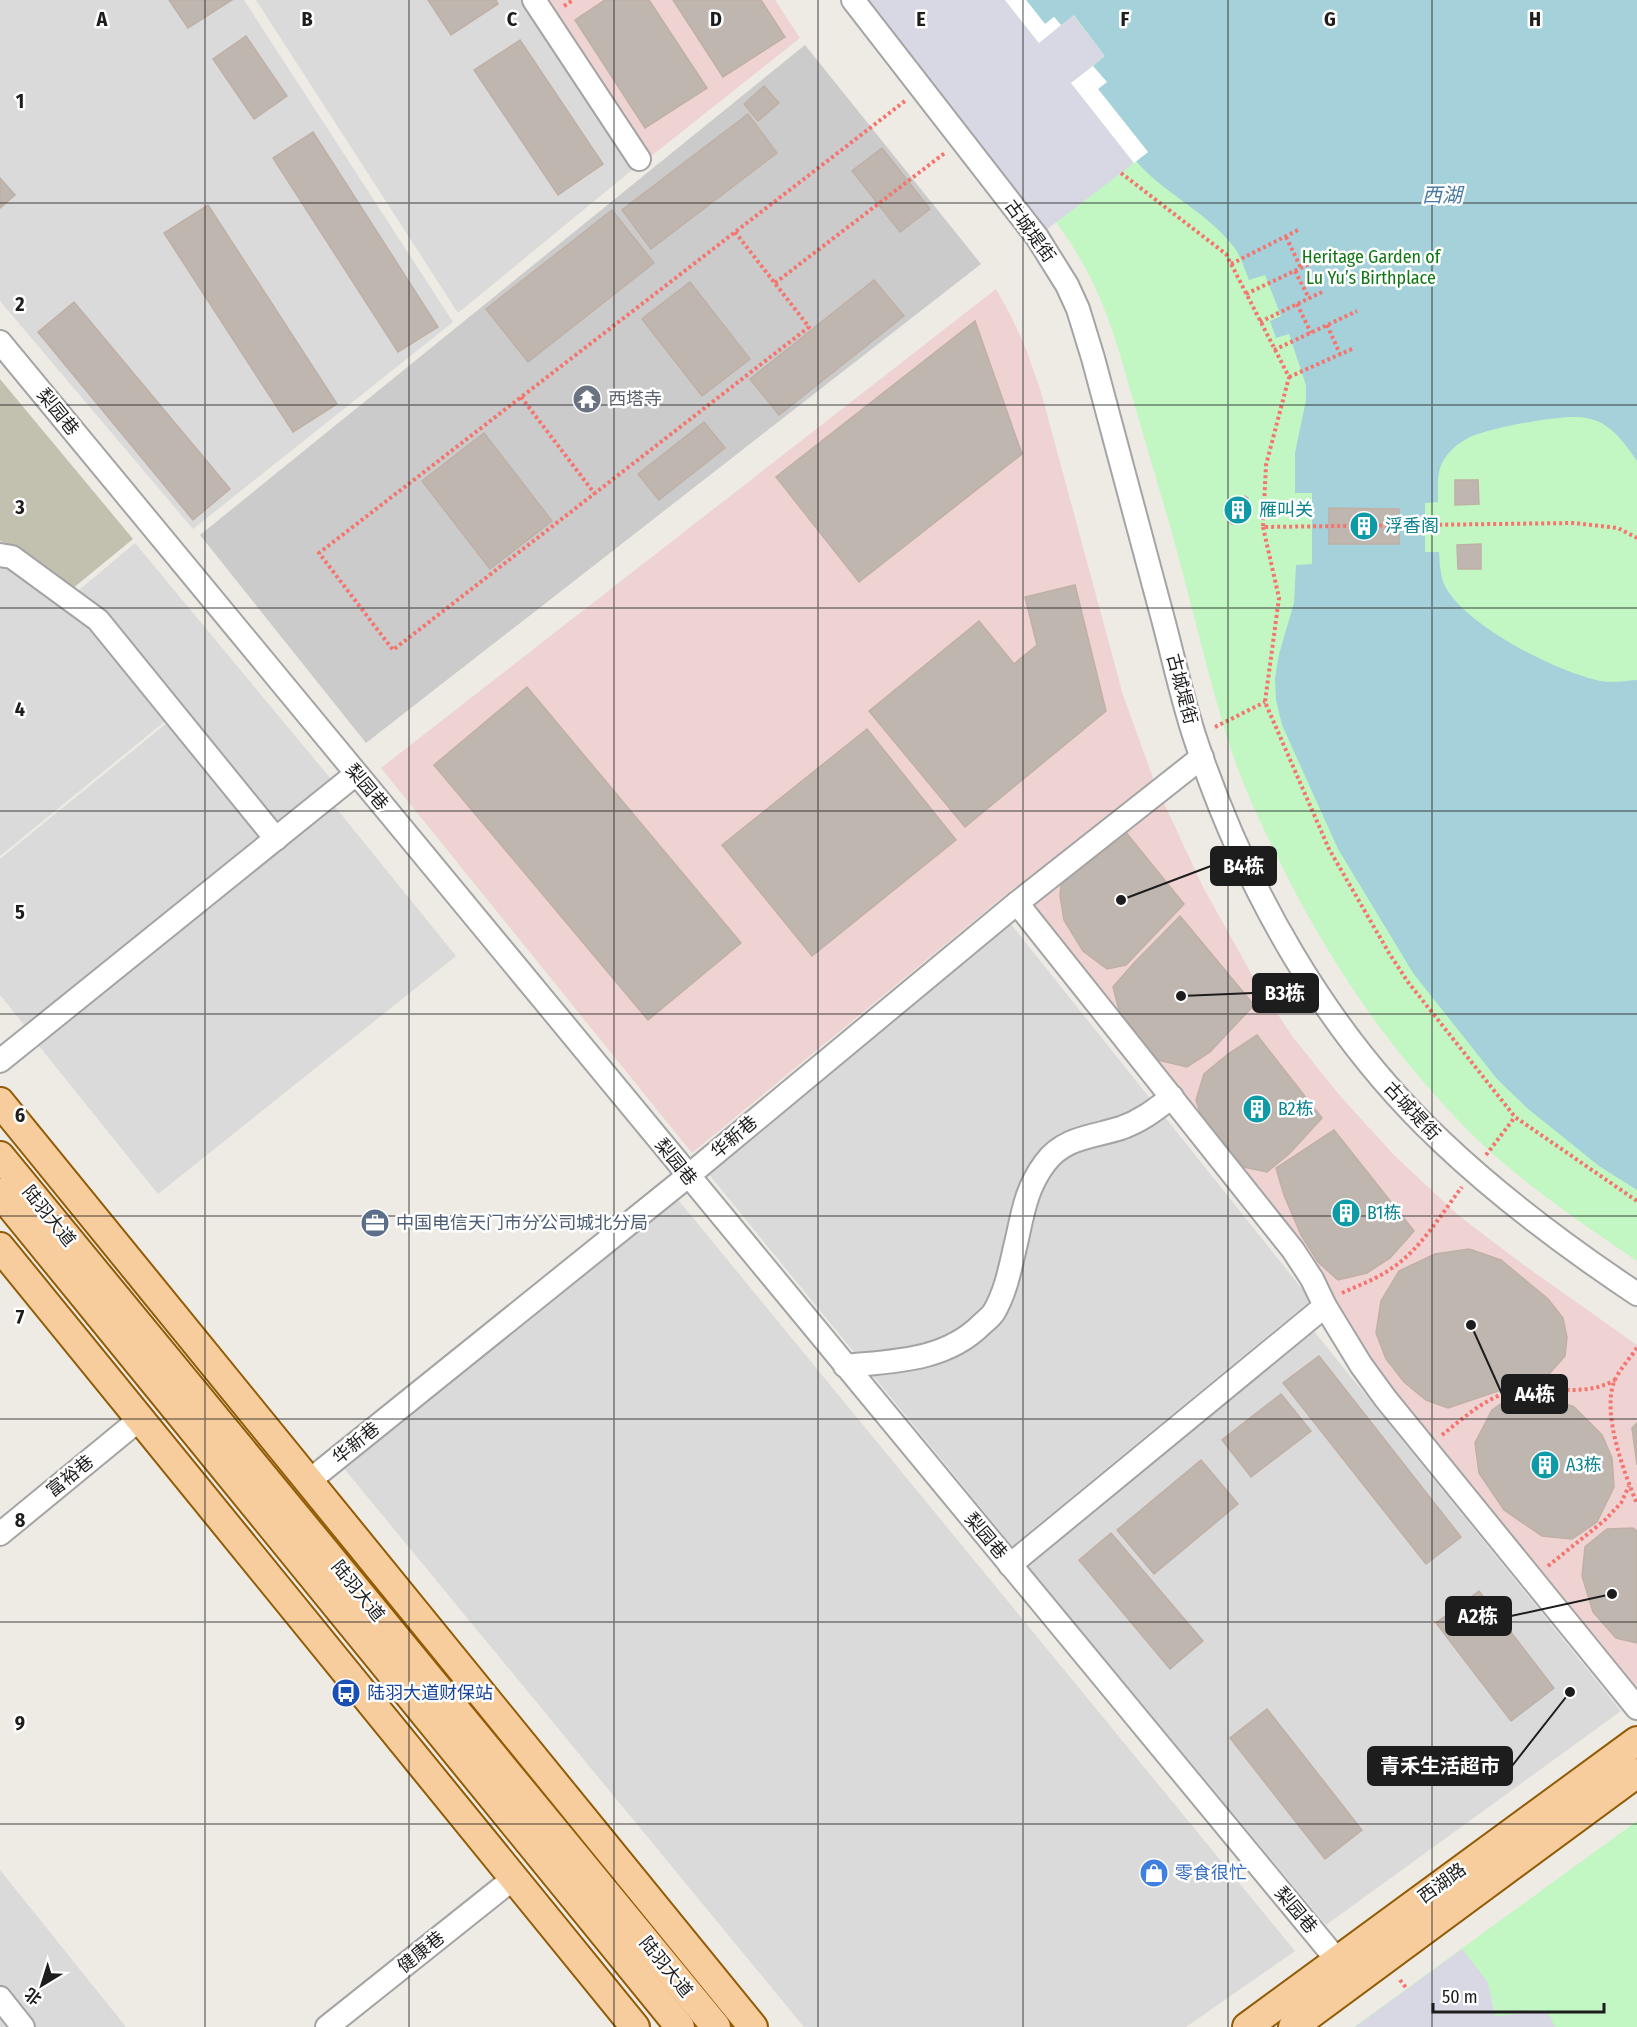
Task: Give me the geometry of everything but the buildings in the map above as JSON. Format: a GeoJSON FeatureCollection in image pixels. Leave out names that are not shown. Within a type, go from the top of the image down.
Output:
{"type":"FeatureCollection","features":[{"type":"Feature","properties":{"kind":"main road"},"geometry":{"type":"LineString","coordinates":[[0,1102],[753,2027]]}},
{"type":"Feature","properties":{"kind":"main road","name":"陆羽大道"},"geometry":{"type":"LineString","coordinates":[[0,1156],[716,2027]]}},
{"type":"Feature","properties":{"kind":"main road","name":"陆羽大道"},"geometry":{"type":"LineString","coordinates":[[0,1193],[680,2027]]}},
{"type":"Feature","properties":{"kind":"main road"},"geometry":{"type":"LineString","coordinates":[[0,1247],[635,2027]]}},
{"type":"Feature","properties":{"kind":"main road","name":"西湖路"},"geometry":{"type":"LineString","coordinates":[[1293,2027],[1346,1970],[1637,1741]]}},
{"type":"Feature","properties":{"kind":"main road","name":"西湖路"},"geometry":{"type":"LineString","coordinates":[[1247,2027],[1346,1970],[1637,1773]]}},
{"type":"Feature","properties":{"kind":"street"},"geometry":{"type":"LineString","coordinates":[[534,0],[639,159]]}},
{"type":"Feature","properties":{"kind":"street","name":"古城堤街"},"geometry":{"type":"LineString","coordinates":[[854,0],[1037,237],[1067,285],[1078,309],[1093,358],[1198,747],[1258,891],[1308,980],[1375,1070],[1473,1172],[1555,1236],[1637,1294]]}},
{"type":"Feature","properties":{"kind":"street","name":"梨园巷"},"geometry":{"type":"LineString","coordinates":[[0,342],[1346,1970]]}},
{"type":"Feature","properties":{"kind":"street"},"geometry":{"type":"LineString","coordinates":[[0,555],[12,557],[98,620],[276,839]]}},
{"type":"Feature","properties":{"kind":"street","name":"华新巷"},"geometry":{"type":"LineString","coordinates":[[309,1481],[688,1176],[1017,903],[1198,747]]}},
{"type":"Feature","properties":{"kind":"street"},"geometry":{"type":"LineString","coordinates":[[0,1062],[356,774]]}},
{"type":"Feature","properties":{"kind":"street"},"geometry":{"type":"LineString","coordinates":[[1017,903],[1293,1250],[1361,1365],[1637,1708]]}},
{"type":"Feature","properties":{"kind":"street"},"geometry":{"type":"LineString","coordinates":[[845,1366],[908,1360],[940,1352],[969,1337],[993,1314],[1004,1292],[1028,1189],[1046,1161],[1064,1145],[1082,1137],[1121,1128],[1144,1118],[1172,1097]]}},
{"type":"Feature","properties":{"kind":"street"},"geometry":{"type":"LineString","coordinates":[[1010,1565],[1325,1306]]}},
{"type":"Feature","properties":{"kind":"street","name":"富裕巷"},"geometry":{"type":"LineString","coordinates":[[0,1534],[140,1419]]}},
{"type":"Feature","properties":{"kind":"street","name":"健康巷"},"geometry":{"type":"LineString","coordinates":[[327,2027],[514,1878]]}},
{"type":"Feature","properties":{"kind":"street"},"geometry":{"type":"LineString","coordinates":[[0,1998],[23,2027]]}},
{"type":"Feature","properties":{"kind":"path"},"geometry":{"type":"LineString","coordinates":[[735,232],[809,327],[393,650],[319,553],[521,397],[735,232],[922,88]]}},
{"type":"Feature","properties":{"kind":"path"},"geometry":{"type":"LineString","coordinates":[[775,283],[962,140]]}},
{"type":"Feature","properties":{"kind":"path"},"geometry":{"type":"LineString","coordinates":[[1121,173],[1226,254],[1288,378],[1266,465],[1263,527],[1279,597],[1265,702],[1329,849],[1408,982],[1515,1117],[1637,1201]]}},
{"type":"Feature","properties":{"kind":"path"},"geometry":{"type":"LineString","coordinates":[[1231,264],[1298,230]]}},
{"type":"Feature","properties":{"kind":"path"},"geometry":{"type":"LineString","coordinates":[[1286,237],[1301,268]]}},
{"type":"Feature","properties":{"kind":"path"},"geometry":{"type":"LineString","coordinates":[[1246,294],[1324,257]]}},
{"type":"Feature","properties":{"kind":"path"},"geometry":{"type":"LineString","coordinates":[[1295,271],[1309,298]]}},
{"type":"Feature","properties":{"kind":"path"},"geometry":{"type":"LineString","coordinates":[[1260,322],[1322,292]]}},
{"type":"Feature","properties":{"kind":"path"},"geometry":{"type":"LineString","coordinates":[[1297,304],[1311,333]]}},
{"type":"Feature","properties":{"kind":"path"},"geometry":{"type":"LineString","coordinates":[[1275,350],[1357,311]]}},
{"type":"Feature","properties":{"kind":"path"},"geometry":{"type":"LineString","coordinates":[[1327,326],[1340,354]]}},
{"type":"Feature","properties":{"kind":"path"},"geometry":{"type":"LineString","coordinates":[[1288,378],[1354,348]]}},
{"type":"Feature","properties":{"kind":"path"},"geometry":{"type":"LineString","coordinates":[[521,397],[595,494]]}},
{"type":"Feature","properties":{"kind":"path"},"geometry":{"type":"LineString","coordinates":[[1263,527],[1574,523],[1617,528],[1637,538]]}},
{"type":"Feature","properties":{"kind":"path"},"geometry":{"type":"LineString","coordinates":[[1198,747],[1265,702]]}},
{"type":"Feature","properties":{"kind":"path"},"geometry":{"type":"LineString","coordinates":[[1325,1306],[1341,1294],[1395,1267],[1412,1251],[1515,1117]]}},
{"type":"Feature","properties":{"kind":"path"},"geometry":{"type":"LineString","coordinates":[[1637,1348],[1615,1380],[1611,1395],[1611,1410],[1617,1442],[1629,1485],[1637,1503]]}},
{"type":"Feature","properties":{"kind":"path"},"geometry":{"type":"LineString","coordinates":[[1426,1448],[1477,1407],[1499,1395],[1518,1390],[1601,1388],[1615,1380]]}},
{"type":"Feature","properties":{"kind":"path"},"geometry":{"type":"LineString","coordinates":[[1532,1579],[1605,1520],[1620,1503],[1629,1485]]}},
{"type":"Feature","properties":{"kind":"shaded area"},"geometry":{"type":"Polygon","coordinates":[[[0,0],[244,0],[453,322],[193,529],[0,301],[0,0]]]}},
{"type":"Feature","properties":{"kind":"shaded area"},"geometry":{"type":"Polygon","coordinates":[[[256,0],[521,0],[632,170],[458,313],[256,0]]]}},
{"type":"Feature","properties":{"kind":"shaded area"},"geometry":{"type":"Polygon","coordinates":[[[547,0],[775,0],[800,38],[650,157],[547,0]]]}},
{"type":"Feature","properties":{"kind":"shaded area"},"geometry":{"type":"Polygon","coordinates":[[[853,0],[1005,0],[1039,43],[1073,15],[1105,56],[1071,83],[1134,163],[1037,237],[853,0]]]}},
{"type":"Feature","properties":{"kind":"shaded area","name":"西塔寺"},"geometry":{"type":"Polygon","coordinates":[[[805,45],[981,264],[366,743],[200,535],[805,45]]]}},
{"type":"Feature","properties":{"kind":"shaded area"},"geometry":{"type":"Polygon","coordinates":[[[996,289],[1026,349],[1041,392],[1123,695],[1156,786],[1203,887],[1252,975],[1292,1036],[1341,1097],[1394,1155],[1458,1215],[1521,1263],[1637,1345],[1637,1690],[1394,1393],[1283,1221],[1015,887],[692,1153],[381,768],[996,289]]]}},
{"type":"Feature","properties":{"kind":"shaded area"},"geometry":{"type":"Polygon","coordinates":[[[0,379],[133,539],[72,589],[13,546],[0,541],[0,379]]]}},
{"type":"Feature","properties":{"kind":"shaded area"},"geometry":{"type":"Polygon","coordinates":[[[135,543],[335,784],[269,838],[169,718],[0,856],[0,563],[66,601],[135,543]]]}},
{"type":"Feature","properties":{"kind":"shaded area"},"geometry":{"type":"Polygon","coordinates":[[[168,722],[267,841],[30,1032],[0,995],[0,859],[168,722]]]}},
{"type":"Feature","properties":{"kind":"shaded area"},"geometry":{"type":"Polygon","coordinates":[[[332,803],[456,956],[158,1194],[35,1041],[332,803]]]}},
{"type":"Feature","properties":{"kind":"shaded area"},"geometry":{"type":"Polygon","coordinates":[[[1002,913],[1311,1300],[1012,1546],[698,1161],[1002,913]]]}},
{"type":"Feature","properties":{"kind":"shaded area"},"geometry":{"type":"Polygon","coordinates":[[[675,1196],[1295,1951],[1186,2027],[804,2027],[342,1466],[675,1196]]]}},
{"type":"Feature","properties":{"kind":"shaded area"},"geometry":{"type":"Polygon","coordinates":[[[1313,1330],[1621,1711],[1326,1925],[1027,1565],[1313,1330]]]}},
{"type":"Feature","properties":{"kind":"shaded area"},"geometry":{"type":"Polygon","coordinates":[[[0,1870],[126,2027],[0,2027],[0,1870]]]}},
{"type":"Feature","properties":{"kind":"shaded area"},"geometry":{"type":"Polygon","coordinates":[[[1462,1949],[1488,1982],[1495,2016],[1547,2011],[1555,2027],[1355,2027],[1462,1949]]]}},
{"type":"Feature","properties":{"kind":"green space","name":"西湖"},"geometry":{"type":"Polygon","coordinates":[[[882,0],[1637,0],[1637,1261],[1542,1194],[1475,1138],[1402,1056],[1377,1024],[1332,957],[1267,836],[1232,752],[1211,683],[1168,519],[1112,330],[1096,289],[1075,249],[1061,229],[882,0]]]}},
{"type":"Feature","properties":{"kind":"green space"},"geometry":{"type":"Polygon","coordinates":[[[1637,1821],[1637,2027],[1354,2027],[1637,1821]]]}},
{"type":"Feature","properties":{"kind":"water","name":"西湖"},"geometry":{"type":"Polygon","coordinates":[[[1026,0],[1637,0],[1637,461],[1613,432],[1598,421],[1584,418],[1566,417],[1507,426],[1470,437],[1459,443],[1442,463],[1438,479],[1438,502],[1425,503],[1425,552],[1439,552],[1444,584],[1454,600],[1490,630],[1513,644],[1560,668],[1582,676],[1605,682],[1637,680],[1637,1190],[1599,1166],[1527,1108],[1497,1079],[1413,973],[1338,849],[1282,725],[1276,700],[1275,678],[1279,654],[1294,603],[1296,565],[1312,564],[1312,493],[1295,493],[1295,453],[1306,400],[1306,385],[1289,334],[1276,338],[1270,321],[1281,316],[1265,275],[1249,280],[1236,250],[1225,237],[1201,215],[1160,184],[1136,161],[1148,152],[1098,89],[1106,82],[1093,66],[1105,56],[1074,15],[1061,25],[1054,17],[1045,24],[1026,0]]]}},
{"type":"Feature","properties":{"kind":"pier"},"geometry":{"type":"Polygon","coordinates":[[[1005,0],[1026,0],[1045,24],[1054,17],[1061,25],[1039,43],[1005,0]]]}},
{"type":"Feature","properties":{"kind":"pier"},"geometry":{"type":"Polygon","coordinates":[[[1093,66],[1107,82],[1098,89],[1148,152],[1134,163],[1071,83],[1093,66]]]}},
{"type":"Feature","properties":{"kind":"place","name":"西塔寺"},"geometry":{"type":"Point","coordinates":[587,399]}},
{"type":"Feature","properties":{"kind":"place","name":"雁叫关"},"geometry":{"type":"Point","coordinates":[1238,510]}},
{"type":"Feature","properties":{"kind":"place","name":"浮香阁"},"geometry":{"type":"Point","coordinates":[1364,526]}},
{"type":"Feature","properties":{"kind":"place","name":"B4栋"},"geometry":{"type":"Point","coordinates":[1121,900]}},
{"type":"Feature","properties":{"kind":"place","name":"B3栋"},"geometry":{"type":"Point","coordinates":[1181,996]}},
{"type":"Feature","properties":{"kind":"place","name":"B2栋"},"geometry":{"type":"Point","coordinates":[1257,1109]}},
{"type":"Feature","properties":{"kind":"place","name":"B1栋"},"geometry":{"type":"Point","coordinates":[1346,1213]}},
{"type":"Feature","properties":{"kind":"place","name":"中国电信天门市分公司城北分局"},"geometry":{"type":"Point","coordinates":[375,1223]}},
{"type":"Feature","properties":{"kind":"place","name":"A4栋"},"geometry":{"type":"Point","coordinates":[1471,1325]}},
{"type":"Feature","properties":{"kind":"place","name":"A3栋"},"geometry":{"type":"Point","coordinates":[1545,1465]}},
{"type":"Feature","properties":{"kind":"place","name":"A2栋"},"geometry":{"type":"Point","coordinates":[1612,1594]}},
{"type":"Feature","properties":{"kind":"place","name":"青禾生活超市"},"geometry":{"type":"Point","coordinates":[1570,1692]}},
{"type":"Feature","properties":{"kind":"place","name":"陆羽大道财保站"},"geometry":{"type":"Point","coordinates":[346,1693]}},
{"type":"Feature","properties":{"kind":"place","name":"零食很忙"},"geometry":{"type":"Point","coordinates":[1154,1873]}},
{"type":"Feature","properties":{"kind":"park label","name":"Heritage Garden of Lu Yu’s Birthplace"},"geometry":{"type":"Point","coordinates":[1371,267]}}]}
